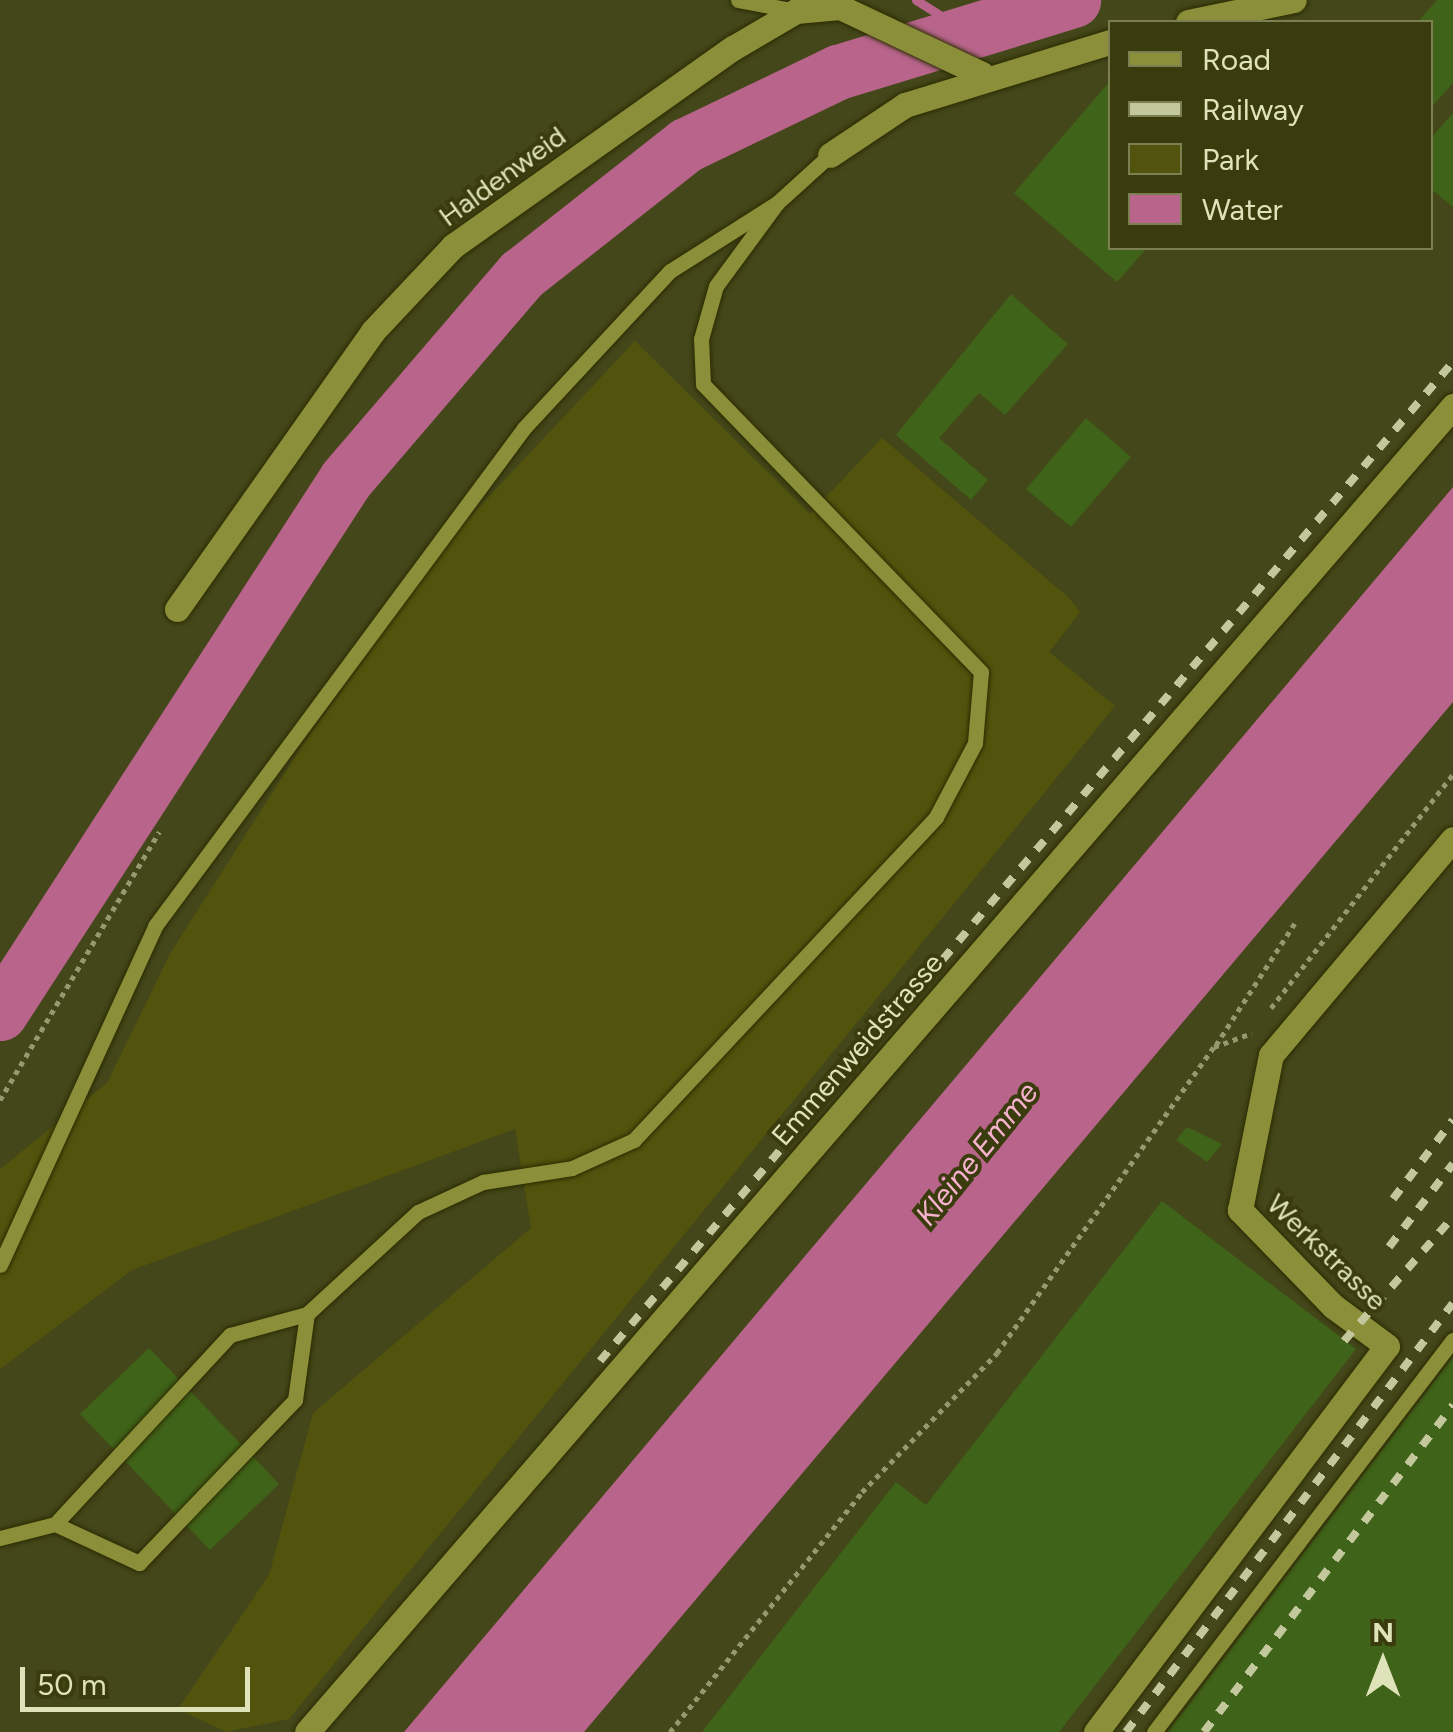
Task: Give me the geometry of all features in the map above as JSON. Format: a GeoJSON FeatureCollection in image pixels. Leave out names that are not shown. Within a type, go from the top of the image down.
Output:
{"type":"FeatureCollection","features":[{"type":"Feature","properties":{"kind":"street"},"geometry":{"type":"LineString","coordinates":[[1198,20],[1294,0]]}},
{"type":"Feature","properties":{"kind":"street"},"geometry":{"type":"LineString","coordinates":[[796,11],[840,7],[886,24],[956,64],[982,74]]}},
{"type":"Feature","properties":{"kind":"street","name":"Haldenweid"},"geometry":{"type":"LineString","coordinates":[[176,609],[374,332],[453,246],[796,11]]}},
{"type":"Feature","properties":{"kind":"street"},"geometry":{"type":"LineString","coordinates":[[830,154],[906,105],[982,74],[1108,42]]}},
{"type":"Feature","properties":{"kind":"street","name":"Emmenweidstrasse"},"geometry":{"type":"LineString","coordinates":[[307,1732],[1453,406]]}},
{"type":"Feature","properties":{"kind":"street","name":"Werkstrasse"},"geometry":{"type":"LineString","coordinates":[[1096,1732],[1387,1346],[1240,1210],[1270,1055],[1453,839]]}},
{"type":"Feature","properties":{"kind":"lane"},"geometry":{"type":"LineString","coordinates":[[738,0],[796,11]]}},
{"type":"Feature","properties":{"kind":"lane"},"geometry":{"type":"LineString","coordinates":[[0,1265],[155,926],[524,428],[670,271],[777,203],[830,154]]}},
{"type":"Feature","properties":{"kind":"lane"},"geometry":{"type":"LineString","coordinates":[[0,1538],[55,1524],[230,1336],[308,1314],[418,1212],[483,1182],[572,1168],[634,1140],[936,817],[975,744],[980,672],[703,384],[702,339],[716,286],[777,203]]}},
{"type":"Feature","properties":{"kind":"lane"},"geometry":{"type":"LineString","coordinates":[[55,1524],[139,1563],[294,1400],[308,1314]]}},
{"type":"Feature","properties":{"kind":"lane"},"geometry":{"type":"LineString","coordinates":[[1154,1732],[1453,1340]]}},
{"type":"Feature","properties":{"kind":"path"},"geometry":{"type":"LineString","coordinates":[[1214,1047],[1253,1032],[1393,840],[1453,774]]}},
{"type":"Feature","properties":{"kind":"path"},"geometry":{"type":"LineString","coordinates":[[0,1100],[158,832]]}},
{"type":"Feature","properties":{"kind":"path"},"geometry":{"type":"LineString","coordinates":[[670,1732],[862,1492],[997,1354],[1214,1047],[1296,923]]}},
{"type":"Feature","properties":{"kind":"green space"},"geometry":{"type":"Polygon","coordinates":[[[635,341],[810,514],[882,438],[1069,598],[1080,612],[1049,652],[1115,706],[289,1719],[226,1732],[178,1709],[269,1575],[313,1413],[531,1228],[515,1129],[132,1270],[0,1369],[0,1169],[107,1083],[171,952],[304,743],[451,537],[635,341]]]}},
{"type":"Feature","properties":{"kind":"water","name":"Kleine Emme"},"geometry":{"type":"Polygon","coordinates":[[[1453,487],[1453,702],[584,1732],[404,1732],[1453,487]]]}},
{"type":"Feature","properties":{"kind":"building"},"geometry":{"type":"Polygon","coordinates":[[[1437,0],[1453,0],[1453,83],[1433,106],[1433,20],[1420,20],[1437,0]]]}},
{"type":"Feature","properties":{"kind":"building"},"geometry":{"type":"Polygon","coordinates":[[[1108,83],[1108,250],[1145,250],[1117,282],[1014,193],[1108,83]]]}},
{"type":"Feature","properties":{"kind":"building"},"geometry":{"type":"Polygon","coordinates":[[[1453,113],[1453,207],[1433,190],[1433,136],[1453,113]]]}},
{"type":"Feature","properties":{"kind":"building"},"geometry":{"type":"Polygon","coordinates":[[[1011,294],[1068,344],[1005,415],[979,393],[939,438],[988,480],[971,500],[896,435],[1011,294]]]}},
{"type":"Feature","properties":{"kind":"building"},"geometry":{"type":"Polygon","coordinates":[[[1086,418],[1131,457],[1071,527],[1026,489],[1086,418]]]}},
{"type":"Feature","properties":{"kind":"building"},"geometry":{"type":"Polygon","coordinates":[[[1187,1127],[1222,1144],[1207,1162],[1176,1140],[1187,1127]]]}},
{"type":"Feature","properties":{"kind":"building"},"geometry":{"type":"Polygon","coordinates":[[[1162,1201],[1356,1349],[1059,1732],[702,1732],[896,1482],[926,1505],[1162,1201]]]}},
{"type":"Feature","properties":{"kind":"building"},"geometry":{"type":"Polygon","coordinates":[[[149,1348],[279,1484],[210,1550],[80,1414],[149,1348]]]}},
{"type":"Feature","properties":{"kind":"building"},"geometry":{"type":"Polygon","coordinates":[[[1453,1357],[1453,1732],[1168,1732],[1453,1357]]]}},
{"type":"Feature","properties":{"kind":"waterway"},"geometry":{"type":"LineString","coordinates":[[916,0],[965,31]]}},
{"type":"Feature","properties":{"kind":"waterway"},"geometry":{"type":"LineString","coordinates":[[0,1013],[346,479],[522,274],[686,145],[838,72],[1073,0]]}},
{"type":"Feature","properties":{"kind":"railway"},"geometry":{"type":"LineString","coordinates":[[600,1361],[1453,362]]}},
{"type":"Feature","properties":{"kind":"railway"},"geometry":{"type":"LineString","coordinates":[[1393,1199],[1453,1120]]}},
{"type":"Feature","properties":{"kind":"railway"},"geometry":{"type":"LineString","coordinates":[[1389,1247],[1453,1164]]}},
{"type":"Feature","properties":{"kind":"railway"},"geometry":{"type":"LineString","coordinates":[[1344,1341],[1453,1217]]}},
{"type":"Feature","properties":{"kind":"railway"},"geometry":{"type":"LineString","coordinates":[[1126,1732],[1453,1303]]}},
{"type":"Feature","properties":{"kind":"railway"},"geometry":{"type":"LineString","coordinates":[[1204,1732],[1453,1405]]}}]}
